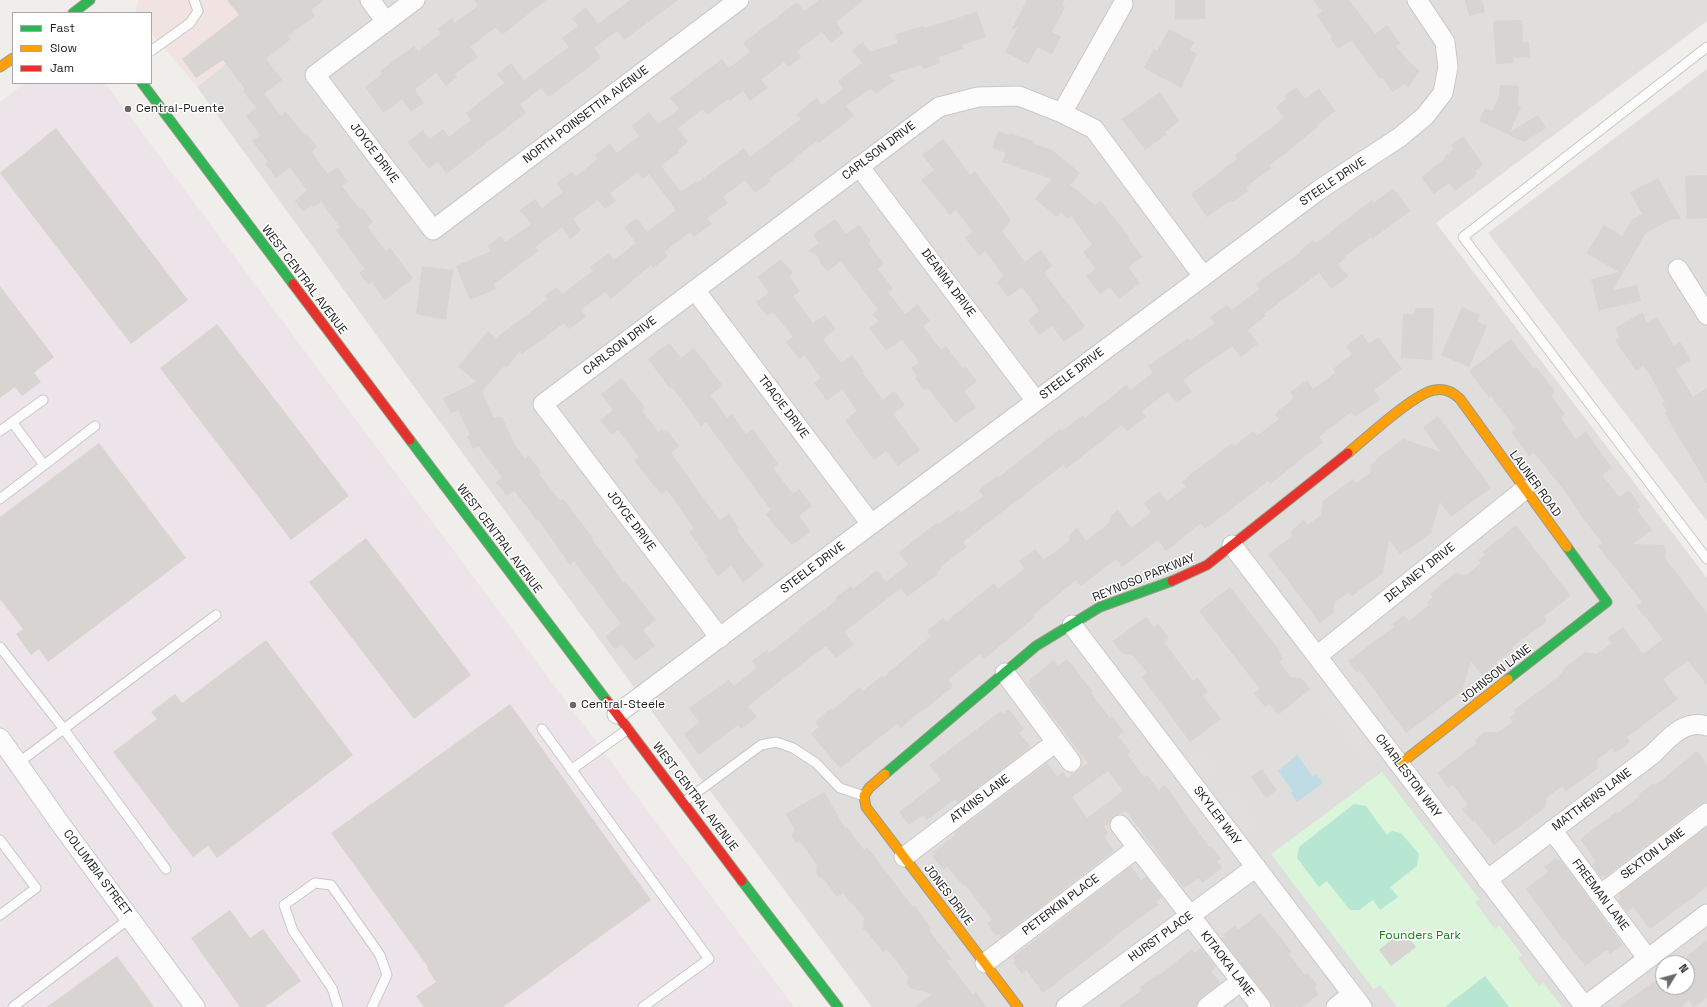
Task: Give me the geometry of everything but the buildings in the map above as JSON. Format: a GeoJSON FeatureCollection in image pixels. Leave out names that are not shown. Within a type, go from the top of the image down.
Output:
{"type":"FeatureCollection","features":[{"type":"Feature","properties":{"kind":"street"},"geometry":{"type":"LineString","coordinates":[[370,0],[386,22],[416,0]]}},
{"type":"Feature","properties":{"kind":"street","name":"NORTH POINSETTIA AVENUE"},"geometry":{"type":"LineString","coordinates":[[433,230],[739,0]]}},
{"type":"Feature","properties":{"kind":"street","name":"STEELE DRIVE"},"geometry":{"type":"LineString","coordinates":[[622,721],[720,638],[871,524],[1319,190],[1400,137],[1425,116],[1443,93],[1448,67],[1445,42],[1418,0]]}},
{"type":"Feature","properties":{"kind":"street"},"geometry":{"type":"LineString","coordinates":[[74,12],[83,1],[89,12]]}},
{"type":"Feature","properties":{"kind":"street"},"geometry":{"type":"LineString","coordinates":[[1062,113],[1123,4]]}},
{"type":"Feature","properties":{"kind":"street","name":"JOYCE DRIVE"},"geometry":{"type":"LineString","coordinates":[[386,22],[315,75],[433,230]]}},
{"type":"Feature","properties":{"kind":"street"},"geometry":{"type":"LineString","coordinates":[[0,67],[12,59]]}},
{"type":"Feature","properties":{"kind":"street","name":"WEST CENTRAL AVENUE"},"geometry":{"type":"LineString","coordinates":[[143,84],[838,1007]]}},
{"type":"Feature","properties":{"kind":"street","name":"CARLSON DRIVE"},"geometry":{"type":"LineString","coordinates":[[543,404],[939,107],[978,97],[1019,96],[1062,113],[1094,129],[1203,276]]}},
{"type":"Feature","properties":{"kind":"street","name":"DEANNA DRIVE"},"geometry":{"type":"LineString","coordinates":[[859,166],[1036,401]]}},
{"type":"Feature","properties":{"kind":"street"},"geometry":{"type":"LineString","coordinates":[[1678,269],[1707,315]]}},
{"type":"Feature","properties":{"kind":"street","name":"TRACIE DRIVE"},"geometry":{"type":"LineString","coordinates":[[695,290],[871,524]]}},
{"type":"Feature","properties":{"kind":"street","name":"LAUNER ROAD"},"geometry":{"type":"LineString","coordinates":[[1438,388],[1454,392],[1607,602]]}},
{"type":"Feature","properties":{"kind":"street","name":"REYNOSO PARKWAY"},"geometry":{"type":"LineString","coordinates":[[864,796],[869,788],[886,772],[1036,646],[1100,607],[1190,573],[1207,565],[1420,395],[1438,388]]}},
{"type":"Feature","properties":{"kind":"street","name":"JOYCE DRIVE"},"geometry":{"type":"LineString","coordinates":[[543,404],[720,638]]}},
{"type":"Feature","properties":{"kind":"street","name":"DELANEY DRIVE"},"geometry":{"type":"LineString","coordinates":[[1317,656],[1524,490]]}},
{"type":"Feature","properties":{"kind":"street","name":"CHARLESTON WAY"},"geometry":{"type":"LineString","coordinates":[[1232,545],[1585,1007]]}},
{"type":"Feature","properties":{"kind":"street","name":"JOHNSON LANE"},"geometry":{"type":"LineString","coordinates":[[1400,764],[1607,602]]}},
{"type":"Feature","properties":{"kind":"street","name":"SKYLER WAY"},"geometry":{"type":"LineString","coordinates":[[1072,625],[1357,1001]]}},
{"type":"Feature","properties":{"kind":"street"},"geometry":{"type":"LineString","coordinates":[[1005,673],[1071,762]]}},
{"type":"Feature","properties":{"kind":"street","name":"MATTHEWS LANE"},"geometry":{"type":"LineString","coordinates":[[1488,880],[1653,754],[1677,731],[1703,725]]}},
{"type":"Feature","properties":{"kind":"street","name":"COLUMBIA STREET"},"geometry":{"type":"LineString","coordinates":[[0,738],[195,1007]]}},
{"type":"Feature","properties":{"kind":"street","name":"ATKINS LANE"},"geometry":{"type":"LineString","coordinates":[[904,857],[1056,742]]}},
{"type":"Feature","properties":{"kind":"street","name":"JONES DRIVE"},"geometry":{"type":"LineString","coordinates":[[864,796],[866,807],[1018,1007]]}},
{"type":"Feature","properties":{"kind":"street","name":"SEXTON LANE"},"geometry":{"type":"LineString","coordinates":[[1600,895],[1707,813]]}},
{"type":"Feature","properties":{"kind":"street","name":"KITAOKA LANE"},"geometry":{"type":"LineString","coordinates":[[1120,825],[1261,1007]]}},
{"type":"Feature","properties":{"kind":"street","name":"FREEMAN LANE"},"geometry":{"type":"LineString","coordinates":[[1552,830],[1648,959]]}},
{"type":"Feature","properties":{"kind":"street","name":"PETERKIN PLACE"},"geometry":{"type":"LineString","coordinates":[[984,963],[1137,848]]}},
{"type":"Feature","properties":{"kind":"street","name":"HURST PLACE"},"geometry":{"type":"LineString","coordinates":[[1070,1006],[1256,867]]}},
{"type":"Feature","properties":{"kind":"street"},"geometry":{"type":"LineString","coordinates":[[1585,1007],[1707,914]]}},
{"type":"Feature","properties":{"kind":"street"},"geometry":{"type":"LineString","coordinates":[[1206,1007],[1241,981]]}},
{"type":"Feature","properties":{"kind":"street"},"geometry":{"type":"LineString","coordinates":[[1336,1007],[1357,1001]]}},
{"type":"Feature","properties":{"kind":"lane"},"geometry":{"type":"LineString","coordinates":[[152,50],[190,23],[198,11],[194,0]]}},
{"type":"Feature","properties":{"kind":"lane"},"geometry":{"type":"LineString","coordinates":[[1707,47],[1463,236],[1707,559]]}},
{"type":"Feature","properties":{"kind":"lane"},"geometry":{"type":"LineString","coordinates":[[0,431],[43,400]]}},
{"type":"Feature","properties":{"kind":"lane"},"geometry":{"type":"LineString","coordinates":[[12,422],[44,465]]}},
{"type":"Feature","properties":{"kind":"lane"},"geometry":{"type":"LineString","coordinates":[[0,498],[95,426]]}},
{"type":"Feature","properties":{"kind":"lane"},"geometry":{"type":"LineString","coordinates":[[18,763],[216,615]]}},
{"type":"Feature","properties":{"kind":"lane"},"geometry":{"type":"LineString","coordinates":[[0,647],[64,728],[166,869]]}},
{"type":"Feature","properties":{"kind":"lane"},"geometry":{"type":"LineString","coordinates":[[571,770],[622,721]]}},
{"type":"Feature","properties":{"kind":"lane"},"geometry":{"type":"LineString","coordinates":[[542,729],[709,959],[643,1007]]}},
{"type":"Feature","properties":{"kind":"lane"},"geometry":{"type":"LineString","coordinates":[[684,802],[761,745],[776,742],[793,748],[816,763],[840,788],[864,796]]}},
{"type":"Feature","properties":{"kind":"lane"},"geometry":{"type":"LineString","coordinates":[[0,840],[36,888],[0,915]]}},
{"type":"Feature","properties":{"kind":"lane"},"geometry":{"type":"LineString","coordinates":[[338,1007],[332,988],[293,931],[284,904],[315,882],[331,885],[380,955],[387,974],[372,1007]]}},
{"type":"Feature","properties":{"kind":"lane"},"geometry":{"type":"LineString","coordinates":[[12,1007],[130,918]]}},
{"type":"Feature","properties":{"kind":"shaded area"},"geometry":{"type":"Polygon","coordinates":[[[138,0],[267,0],[281,19],[197,87],[152,34],[152,12],[135,12],[138,0]]]}},
{"type":"Feature","properties":{"kind":"shaded area"},"geometry":{"type":"Polygon","coordinates":[[[267,0],[1707,0],[1707,21],[1436,223],[1707,578],[1707,1007],[872,1007],[696,772],[197,87],[281,19],[267,0]]]}},
{"type":"Feature","properties":{"kind":"shaded area"},"geometry":{"type":"Polygon","coordinates":[[[1707,69],[1707,521],[1488,233],[1707,69]]]}},
{"type":"Feature","properties":{"kind":"shaded area"},"geometry":{"type":"Polygon","coordinates":[[[24,84],[106,84],[794,1007],[0,1007],[0,102],[24,84]]]}},
{"type":"Feature","properties":{"kind":"shaded area"},"geometry":{"type":"Polygon","coordinates":[[[1329,689],[1352,718],[1341,726],[1318,698],[1329,689]]]}},
{"type":"Feature","properties":{"kind":"shaded area"},"geometry":{"type":"Polygon","coordinates":[[[1355,724],[1377,752],[1367,760],[1345,732],[1355,724]]]}},
{"type":"Feature","properties":{"kind":"shaded area"},"geometry":{"type":"Polygon","coordinates":[[[1200,750],[1217,772],[1205,781],[1188,759],[1200,750]]]}},
{"type":"Feature","properties":{"kind":"shaded area"},"geometry":{"type":"Polygon","coordinates":[[[1234,795],[1256,824],[1245,833],[1223,803],[1234,795]]]}},
{"type":"Feature","properties":{"kind":"shaded area"},"geometry":{"type":"Polygon","coordinates":[[[1486,894],[1506,921],[1495,929],[1475,902],[1486,894]]]}},
{"type":"Feature","properties":{"kind":"shaded area"},"geometry":{"type":"Polygon","coordinates":[[[1528,951],[1549,978],[1539,986],[1518,958],[1528,951]]]}},
{"type":"Feature","properties":{"kind":"shaded area"},"geometry":{"type":"Polygon","coordinates":[[[1380,985],[1397,1007],[1379,1007],[1369,993],[1380,985]]]}},
{"type":"Feature","properties":{"kind":"green space","name":"Founders Park"},"geometry":{"type":"Polygon","coordinates":[[[1382,772],[1562,1007],[1387,1007],[1271,854],[1382,772]]]}},
{"type":"Feature","properties":{"kind":"green space"},"geometry":{"type":"Polygon","coordinates":[[[1354,804],[1366,806],[1387,835],[1392,831],[1401,833],[1419,854],[1417,866],[1390,887],[1398,897],[1380,910],[1373,900],[1359,910],[1350,910],[1327,881],[1319,887],[1297,858],[1299,847],[1354,804]]]}},
{"type":"Feature","properties":{"kind":"green space"},"geometry":{"type":"Polygon","coordinates":[[[1485,976],[1509,1007],[1445,1007],[1485,976]]]}},
{"type":"Feature","properties":{"kind":"water"},"geometry":{"type":"Polygon","coordinates":[[[1297,755],[1313,777],[1316,773],[1323,783],[1297,802],[1291,793],[1293,791],[1278,771],[1297,755]]]}},
{"type":"Feature","properties":{"kind":"traffic: fast"},"geometry":{"type":"LineString","coordinates":[[74,12],[90,0]]}},
{"type":"Feature","properties":{"kind":"traffic: fast"},"geometry":{"type":"LineString","coordinates":[[143,84],[293,284]]}},
{"type":"Feature","properties":{"kind":"traffic: fast"},"geometry":{"type":"LineString","coordinates":[[410,440],[607,701]]}},
{"type":"Feature","properties":{"kind":"traffic: fast"},"geometry":{"type":"LineString","coordinates":[[1508,679],[1607,602],[1567,547]]}},
{"type":"Feature","properties":{"kind":"traffic: fast"},"geometry":{"type":"LineString","coordinates":[[885,774],[1036,646],[1100,607],[1172,581]]}},
{"type":"Feature","properties":{"kind":"traffic: fast"},"geometry":{"type":"LineString","coordinates":[[742,881],[838,1007]]}},
{"type":"Feature","properties":{"kind":"traffic: slow"},"geometry":{"type":"LineString","coordinates":[[0,67],[12,59]]}},
{"type":"Feature","properties":{"kind":"traffic: slow"},"geometry":{"type":"LineString","coordinates":[[1348,453],[1391,417],[1416,399],[1435,390],[1449,391],[1460,399],[1567,547]]}},
{"type":"Feature","properties":{"kind":"traffic: slow"},"geometry":{"type":"LineString","coordinates":[[1400,764],[1508,679]]}},
{"type":"Feature","properties":{"kind":"traffic: slow"},"geometry":{"type":"LineString","coordinates":[[885,774],[869,788],[864,796],[866,807],[1018,1007]]}},
{"type":"Feature","properties":{"kind":"traffic: jam"},"geometry":{"type":"LineString","coordinates":[[293,284],[410,440]]}},
{"type":"Feature","properties":{"kind":"traffic: jam"},"geometry":{"type":"LineString","coordinates":[[1172,581],[1207,565],[1348,453]]}},
{"type":"Feature","properties":{"kind":"traffic: jam"},"geometry":{"type":"LineString","coordinates":[[607,701],[742,881]]}},
{"type":"Feature","properties":{"kind":"place","name":"Central-Puente"},"geometry":{"type":"Point","coordinates":[128,109]}},
{"type":"Feature","properties":{"kind":"place","name":"Central-Steele"},"geometry":{"type":"Point","coordinates":[573,705]}}]}
